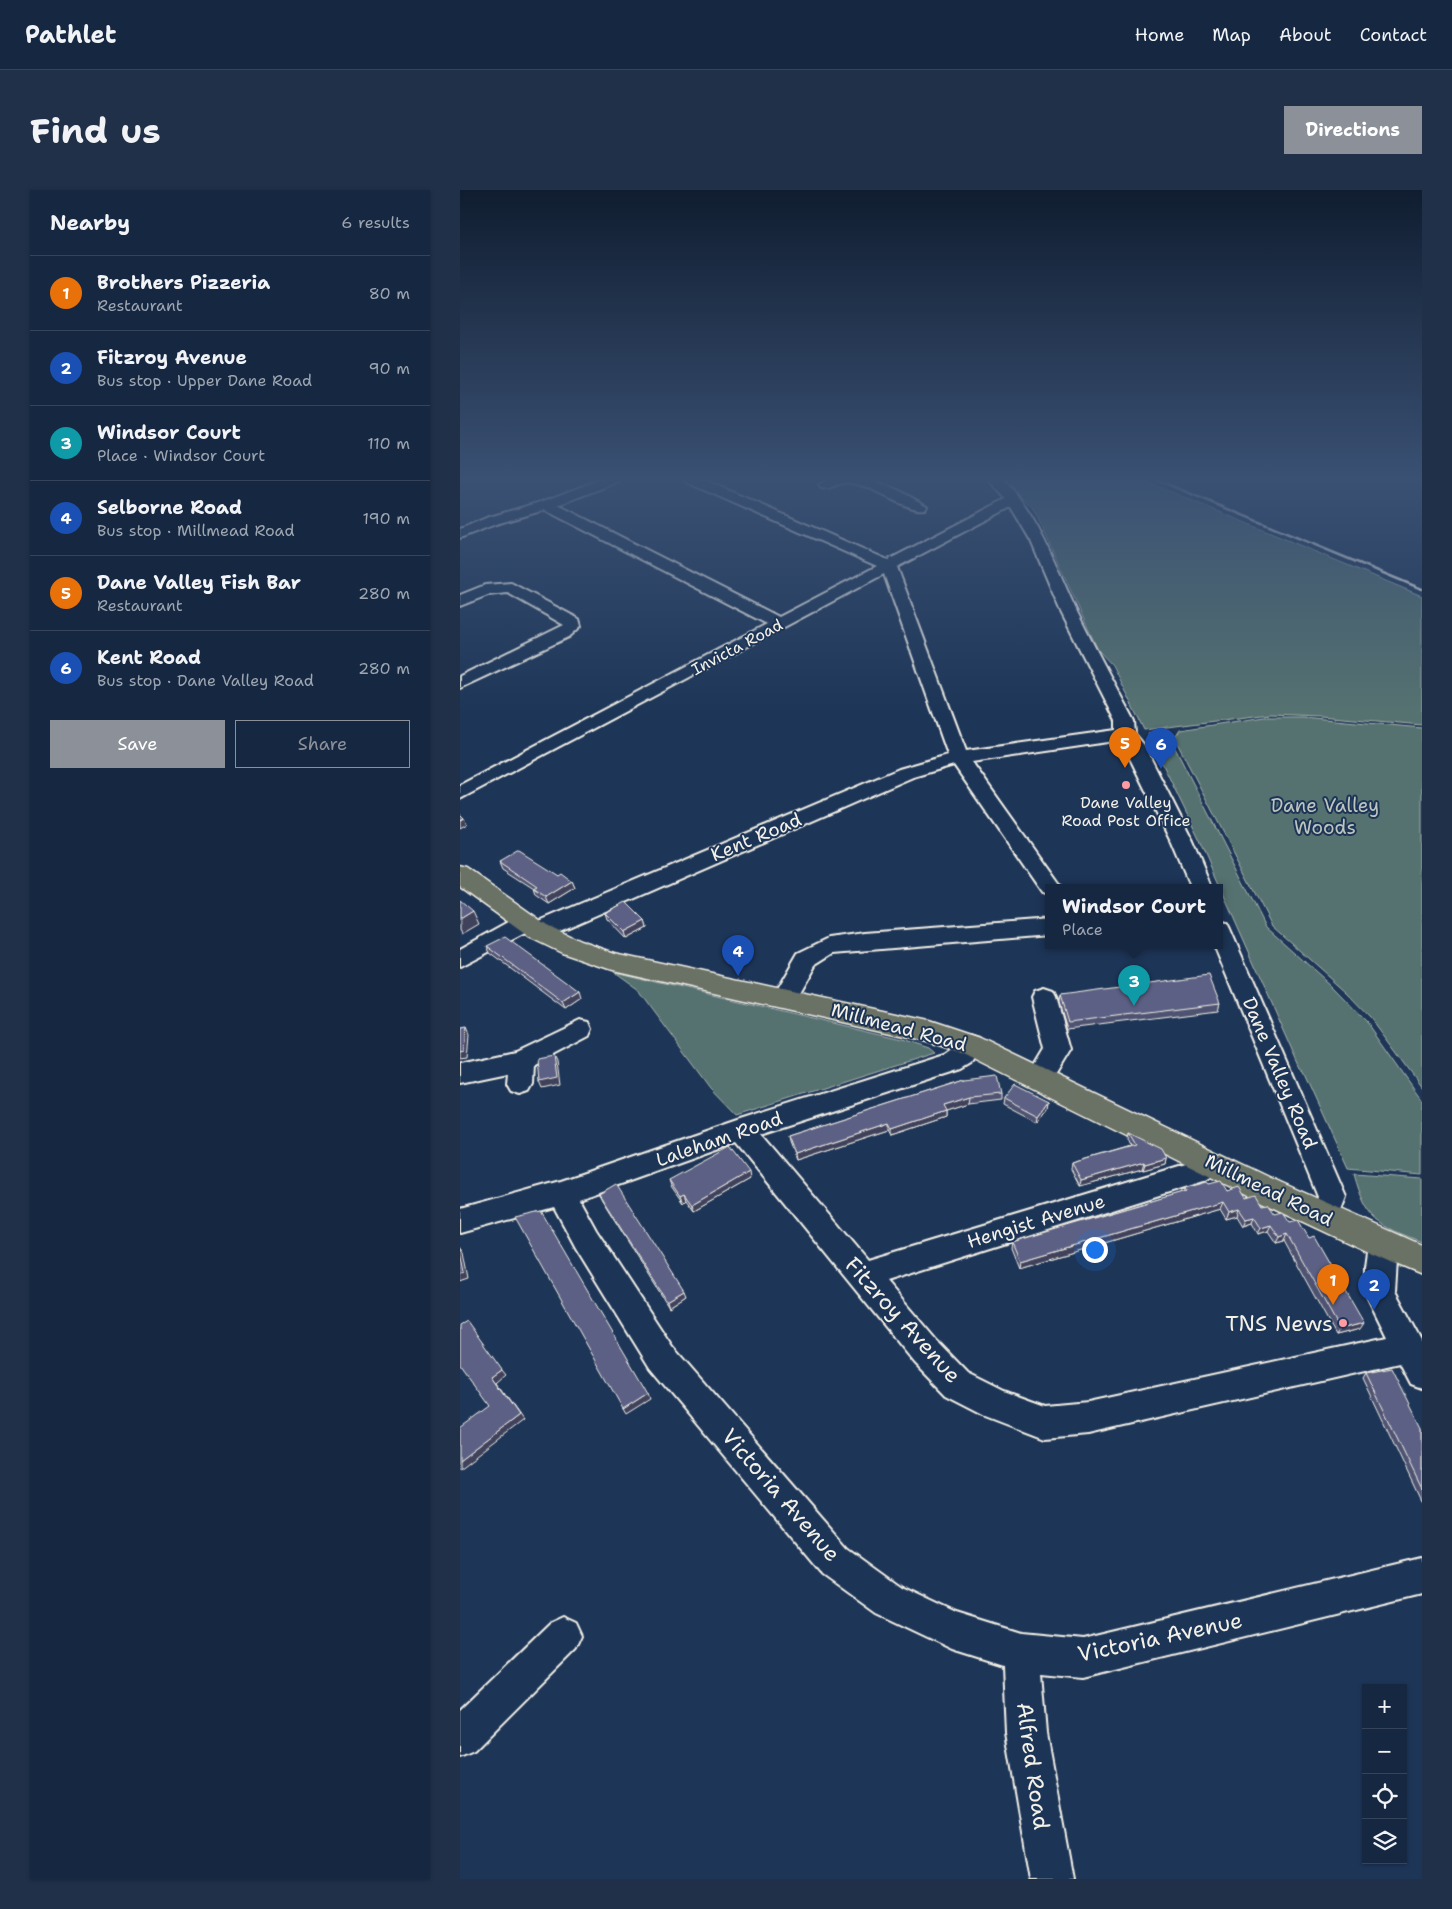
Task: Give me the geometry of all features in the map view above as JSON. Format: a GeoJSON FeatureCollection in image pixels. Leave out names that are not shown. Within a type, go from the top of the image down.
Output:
{"type":"FeatureCollection","features":[{"type":"Feature","properties":{"kind":"main road","name":"Millmead Road"},"geometry":{"type":"LineString","coordinates":[[460,875],[532,927],[571,947],[612,961],[929,1031],[970,1045],[1325,1218],[1422,1260]]}},
{"type":"Feature","properties":{"kind":"street"},"geometry":{"type":"LineString","coordinates":[[650,558],[780,624]]}},
{"type":"Feature","properties":{"kind":"street"},"geometry":{"type":"LineString","coordinates":[[871,558],[890,566],[959,758],[1048,884]]}},
{"type":"Feature","properties":{"kind":"street","name":"Invicta Road"},"geometry":{"type":"LineString","coordinates":[[460,793],[906,558]]}},
{"type":"Feature","properties":{"kind":"street"},"geometry":{"type":"LineString","coordinates":[[1045,558],[1125,721],[1126,734],[1134,745],[1182,842],[1200,884]]}},
{"type":"Feature","properties":{"kind":"street"},"geometry":{"type":"LineString","coordinates":[[460,601],[485,590],[511,588],[573,623],[573,626],[563,634],[460,683]]}},
{"type":"Feature","properties":{"kind":"street","name":"Kent Road"},"geometry":{"type":"LineString","coordinates":[[460,959],[532,927],[906,772],[959,758],[1126,734]]}},
{"type":"Feature","properties":{"kind":"street"},"geometry":{"type":"LineString","coordinates":[[784,998],[806,959],[829,946],[865,941],[1045,927]]}},
{"type":"Feature","properties":{"kind":"street","name":"Dane Valley Road"},"geometry":{"type":"LineString","coordinates":[[1223,938],[1332,1197],[1325,1218]]}},
{"type":"Feature","properties":{"kind":"street"},"geometry":{"type":"LineString","coordinates":[[1040,1079],[1058,1050],[1044,997]]}},
{"type":"Feature","properties":{"kind":"street"},"geometry":{"type":"LineString","coordinates":[[460,1073],[520,1072],[580,1029]]}},
{"type":"Feature","properties":{"kind":"street","name":"Laleham Road"},"geometry":{"type":"LineString","coordinates":[[460,1221],[561,1194],[741,1130],[953,1062],[963,1056],[970,1045]]}},
{"type":"Feature","properties":{"kind":"street","name":"Fitzroy Avenue"},"geometry":{"type":"LineString","coordinates":[[741,1130],[926,1352],[957,1384],[996,1404],[1046,1422],[1088,1418],[1415,1360]]}},
{"type":"Feature","properties":{"kind":"street","name":"Hengist Avenue"},"geometry":{"type":"LineString","coordinates":[[862,1275],[1194,1173],[1201,1169],[1206,1161]]}},
{"type":"Feature","properties":{"kind":"street","name":"Victoria Avenue"},"geometry":{"type":"LineString","coordinates":[[561,1194],[586,1239],[661,1357],[835,1561],[898,1604],[952,1630],[1021,1652],[1083,1658],[1422,1576]]}},
{"type":"Feature","properties":{"kind":"street"},"geometry":{"type":"LineString","coordinates":[[1383,1244],[1380,1266],[1380,1292],[1415,1360]]}},
{"type":"Feature","properties":{"kind":"street"},"geometry":{"type":"LineString","coordinates":[[460,1737],[563,1636]]}},
{"type":"Feature","properties":{"kind":"street","name":"Alfred Road"},"geometry":{"type":"LineString","coordinates":[[1021,1652],[1026,1733],[1052,1879]]}},
{"type":"Feature","properties":{"kind":"green space"},"geometry":{"type":"Polygon","coordinates":[[[1056,558],[1330,558],[1422,596],[1422,725],[1320,716],[1270,714],[1144,730],[1112,665],[1098,650],[1056,558]]]}},
{"type":"Feature","properties":{"kind":"green space","name":"Dane Valley Woods"},"geometry":{"type":"Polygon","coordinates":[[[1264,717],[1302,717],[1422,728],[1422,1087],[1371,1018],[1346,992],[1272,926],[1176,741],[1176,736],[1180,730],[1264,717]]]}},
{"type":"Feature","properties":{"kind":"green space"},"geometry":{"type":"Polygon","coordinates":[[[1161,733],[1170,738],[1266,927],[1333,987],[1367,1022],[1422,1100],[1422,1175],[1348,1168],[1304,1071],[1301,1069],[1223,893],[1223,884],[1219,884],[1148,734],[1161,733]]]}},
{"type":"Feature","properties":{"kind":"green space"},"geometry":{"type":"Polygon","coordinates":[[[613,972],[902,1039],[928,1048],[934,1053],[737,1115],[711,1088],[638,990],[613,972]]]}},
{"type":"Feature","properties":{"kind":"green space"},"geometry":{"type":"Polygon","coordinates":[[[1354,1174],[1422,1179],[1422,1242],[1395,1231],[1376,1219],[1364,1202],[1354,1174]]]}},
{"type":"Feature","properties":{"kind":"building"},"geometry":{"type":"Polygon","coordinates":[[[519,850],[557,874],[560,872],[572,881],[546,897],[533,888],[537,886],[500,861],[519,850]]]}},
{"type":"Feature","properties":{"kind":"building"},"geometry":{"type":"Polygon","coordinates":[[[460,900],[473,911],[460,919],[460,900]]]}},
{"type":"Feature","properties":{"kind":"building"},"geometry":{"type":"Polygon","coordinates":[[[626,902],[645,921],[624,932],[605,913],[626,902]]]}},
{"type":"Feature","properties":{"kind":"building"},"geometry":{"type":"Polygon","coordinates":[[[505,937],[580,992],[563,1003],[487,946],[505,937]]]}},
{"type":"Feature","properties":{"kind":"building"},"geometry":{"type":"Polygon","coordinates":[[[1209,975],[1220,1003],[1068,1022],[1060,995],[1209,975]]]}},
{"type":"Feature","properties":{"kind":"building"},"geometry":{"type":"Polygon","coordinates":[[[466,1028],[464,1050],[460,1051],[460,1029],[466,1028]]]}},
{"type":"Feature","properties":{"kind":"building"},"geometry":{"type":"Polygon","coordinates":[[[554,1056],[557,1078],[539,1082],[537,1059],[554,1056]]]}},
{"type":"Feature","properties":{"kind":"building"},"geometry":{"type":"Polygon","coordinates":[[[997,1076],[1001,1094],[969,1097],[943,1105],[946,1111],[892,1129],[889,1123],[795,1154],[788,1136],[964,1080],[997,1076]]]}},
{"type":"Feature","properties":{"kind":"building"},"geometry":{"type":"Polygon","coordinates":[[[1015,1084],[1049,1101],[1038,1116],[1004,1098],[1015,1084]]]}},
{"type":"Feature","properties":{"kind":"building"},"geometry":{"type":"Polygon","coordinates":[[[1128,1133],[1161,1149],[1166,1158],[1145,1164],[1144,1162],[1081,1180],[1072,1163],[1135,1145],[1128,1133]]]}},
{"type":"Feature","properties":{"kind":"building"},"geometry":{"type":"Polygon","coordinates":[[[730,1147],[749,1172],[692,1205],[684,1194],[680,1196],[669,1180],[730,1147]]]}},
{"type":"Feature","properties":{"kind":"building"},"geometry":{"type":"Polygon","coordinates":[[[1221,1181],[1227,1191],[1239,1187],[1246,1198],[1256,1195],[1262,1205],[1268,1204],[1275,1214],[1283,1212],[1290,1222],[1298,1220],[1309,1238],[1314,1236],[1364,1323],[1340,1329],[1287,1234],[1279,1237],[1271,1225],[1261,1228],[1254,1217],[1246,1219],[1239,1209],[1229,1212],[1223,1202],[1020,1261],[1012,1242],[1186,1191],[1185,1188],[1207,1182],[1209,1184],[1221,1181]]]}},
{"type":"Feature","properties":{"kind":"building"},"geometry":{"type":"Polygon","coordinates":[[[616,1184],[684,1291],[667,1301],[599,1194],[616,1184]]]}},
{"type":"Feature","properties":{"kind":"building"},"geometry":{"type":"Polygon","coordinates":[[[541,1211],[648,1393],[623,1409],[515,1217],[541,1211]]]}},
{"type":"Feature","properties":{"kind":"building"},"geometry":{"type":"Polygon","coordinates":[[[460,1247],[465,1273],[460,1275],[460,1247]]]}},
{"type":"Feature","properties":{"kind":"building"},"geometry":{"type":"Polygon","coordinates":[[[467,1321],[502,1370],[492,1377],[519,1415],[460,1460],[460,1428],[490,1406],[460,1364],[460,1325],[467,1321]]]}},
{"type":"Feature","properties":{"kind":"building"},"geometry":{"type":"Polygon","coordinates":[[[1392,1368],[1422,1428],[1422,1489],[1366,1373],[1392,1368]]]}},
{"type":"Feature","properties":{"kind":"railway"},"geometry":{"type":"LineString","coordinates":[[1346,558],[1422,589]]}},
{"type":"Feature","properties":{"kind":"place","name":"Dane Valley Fish Bar"},"geometry":{"type":"Point","coordinates":[1125,768]}},
{"type":"Feature","properties":{"kind":"place","name":"Kent Road"},"geometry":{"type":"Point","coordinates":[1161,769]}},
{"type":"Feature","properties":{"kind":"place","name":"Dane Valley Road Post Office"},"geometry":{"type":"Point","coordinates":[1126,785]}},
{"type":"Feature","properties":{"kind":"place","name":"Selborne Road"},"geometry":{"type":"Point","coordinates":[738,976]}},
{"type":"Feature","properties":{"kind":"place","name":"Windsor Court"},"geometry":{"type":"Point","coordinates":[1134,1006]}},
{"type":"Feature","properties":{"kind":"place","name":"Brothers Pizzeria"},"geometry":{"type":"Point","coordinates":[1333,1305]}},
{"type":"Feature","properties":{"kind":"place","name":"Fitzroy Avenue"},"geometry":{"type":"Point","coordinates":[1374,1310]}},
{"type":"Feature","properties":{"kind":"place","name":"TNS News"},"geometry":{"type":"Point","coordinates":[1343,1323]}}]}
